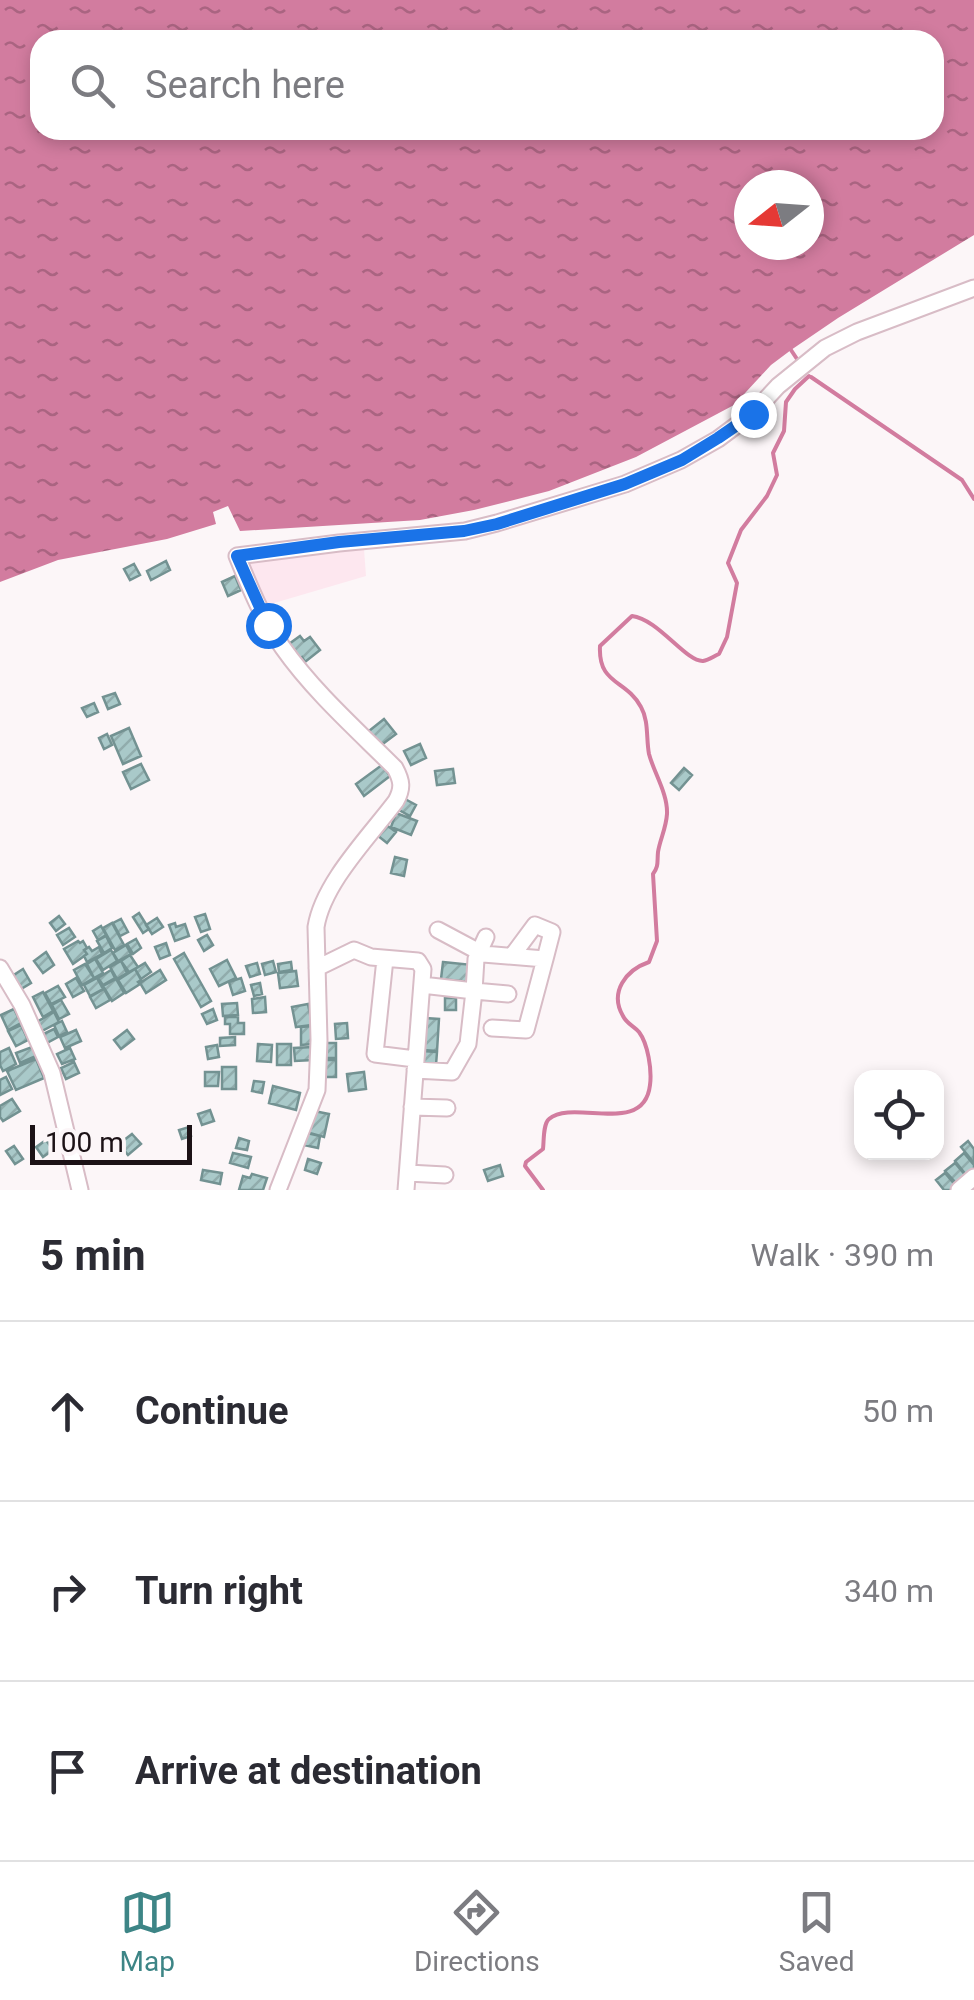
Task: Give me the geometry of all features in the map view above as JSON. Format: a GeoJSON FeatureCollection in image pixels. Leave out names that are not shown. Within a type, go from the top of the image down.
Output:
{"type":"FeatureCollection","features":[{"type":"Feature","properties":{"kind":"street"},"geometry":{"type":"LineString","coordinates":[[278,1190],[317,1090],[318,910],[396,802],[402,780],[283,648],[268,625],[237,556],[464,531],[612,488],[682,460],[718,438],[753,414],[778,386],[826,348],[856,332],[974,288]]}},
{"type":"Feature","properties":{"kind":"street"},"geometry":{"type":"LineString","coordinates":[[492,1028],[534,1031],[545,959],[559,934],[540,918],[512,956]]}},
{"type":"Feature","properties":{"kind":"street"},"geometry":{"type":"LineString","coordinates":[[438,930],[483,944]]}},
{"type":"Feature","properties":{"kind":"street"},"geometry":{"type":"LineString","coordinates":[[385,959],[375,1054],[452,1072],[468,1044],[476,959],[483,944]]}},
{"type":"Feature","properties":{"kind":"street"},"geometry":{"type":"LineString","coordinates":[[483,944],[483,954],[545,959]]}},
{"type":"Feature","properties":{"kind":"street"},"geometry":{"type":"LineString","coordinates":[[317,968],[354,950],[371,957],[418,961],[423,969],[407,1182],[446,1175]]}},
{"type":"Feature","properties":{"kind":"street"},"geometry":{"type":"LineString","coordinates":[[0,968],[22,1005],[52,1072],[80,1190]]}},
{"type":"Feature","properties":{"kind":"street"},"geometry":{"type":"LineString","coordinates":[[422,985],[508,994]]}},
{"type":"Feature","properties":{"kind":"street"},"geometry":{"type":"LineString","coordinates":[[412,1107],[447,1108]]}},
{"type":"Feature","properties":{"kind":"street"},"geometry":{"type":"LineString","coordinates":[[960,1190],[974,1177]]}},
{"type":"Feature","properties":{"kind":"shaded area"},"geometry":{"type":"Polygon","coordinates":[[[364,549],[366,576],[264,606],[246,562],[364,549]]]}},
{"type":"Feature","properties":{"kind":"water"},"geometry":{"type":"Polygon","coordinates":[[[0,0],[974,0],[974,235],[791,350],[771,365],[734,405],[636,457],[549,491],[474,510],[420,520],[240,531],[228,506],[213,512],[216,524],[167,539],[58,560],[0,582],[0,0]]]}},
{"type":"Feature","properties":{"kind":"building"},"geometry":{"type":"Polygon","coordinates":[[[166,561],[170,570],[151,580],[147,571],[166,561]]]}},
{"type":"Feature","properties":{"kind":"building"},"geometry":{"type":"Polygon","coordinates":[[[134,564],[140,575],[130,580],[124,569],[134,564]]]}},
{"type":"Feature","properties":{"kind":"building"},"geometry":{"type":"Polygon","coordinates":[[[235,576],[241,590],[228,596],[222,582],[235,576]]]}},
{"type":"Feature","properties":{"kind":"building"},"geometry":{"type":"Polygon","coordinates":[[[300,636],[304,641],[310,637],[320,650],[305,662],[302,657],[297,661],[289,644],[300,636]]]}},
{"type":"Feature","properties":{"kind":"building"},"geometry":{"type":"Polygon","coordinates":[[[115,693],[120,704],[108,709],[103,697],[115,693]]]}},
{"type":"Feature","properties":{"kind":"building"},"geometry":{"type":"Polygon","coordinates":[[[94,703],[98,712],[87,717],[82,708],[94,703]]]}},
{"type":"Feature","properties":{"kind":"building"},"geometry":{"type":"Polygon","coordinates":[[[384,719],[396,734],[380,746],[369,731],[384,719]]]}},
{"type":"Feature","properties":{"kind":"building"},"geometry":{"type":"Polygon","coordinates":[[[129,728],[141,756],[123,764],[111,736],[129,728]]]}},
{"type":"Feature","properties":{"kind":"building"},"geometry":{"type":"Polygon","coordinates":[[[107,734],[112,745],[104,749],[99,738],[107,734]]]}},
{"type":"Feature","properties":{"kind":"building"},"geometry":{"type":"Polygon","coordinates":[[[420,744],[426,758],[411,765],[404,751],[420,744]]]}},
{"type":"Feature","properties":{"kind":"building"},"geometry":{"type":"Polygon","coordinates":[[[141,764],[149,780],[131,789],[123,772],[141,764]]]}},
{"type":"Feature","properties":{"kind":"building"},"geometry":{"type":"Polygon","coordinates":[[[382,765],[390,776],[364,796],[356,784],[382,765]]]}},
{"type":"Feature","properties":{"kind":"building"},"geometry":{"type":"Polygon","coordinates":[[[684,768],[692,775],[679,790],[671,783],[684,768]]]}},
{"type":"Feature","properties":{"kind":"building"},"geometry":{"type":"Polygon","coordinates":[[[453,769],[455,783],[437,785],[435,771],[453,769]]]}},
{"type":"Feature","properties":{"kind":"building"},"geometry":{"type":"Polygon","coordinates":[[[405,799],[416,805],[410,816],[399,810],[405,799]]]}},
{"type":"Feature","properties":{"kind":"building"},"geometry":{"type":"Polygon","coordinates":[[[396,813],[417,821],[411,835],[391,827],[396,813]]]}},
{"type":"Feature","properties":{"kind":"building"},"geometry":{"type":"Polygon","coordinates":[[[385,824],[396,832],[387,843],[377,835],[385,824]]]}},
{"type":"Feature","properties":{"kind":"building"},"geometry":{"type":"Polygon","coordinates":[[[395,857],[407,860],[404,876],[391,873],[395,857]]]}},
{"type":"Feature","properties":{"kind":"building"},"geometry":{"type":"Polygon","coordinates":[[[139,913],[149,929],[143,933],[133,917],[139,913]]]}},
{"type":"Feature","properties":{"kind":"building"},"geometry":{"type":"Polygon","coordinates":[[[205,914],[210,929],[201,932],[195,917],[205,914]]]}},
{"type":"Feature","properties":{"kind":"building"},"geometry":{"type":"Polygon","coordinates":[[[59,916],[65,924],[56,931],[50,923],[59,916]]]}},
{"type":"Feature","properties":{"kind":"building"},"geometry":{"type":"Polygon","coordinates":[[[157,918],[163,927],[152,934],[146,925],[157,918]]]}},
{"type":"Feature","properties":{"kind":"building"},"geometry":{"type":"Polygon","coordinates":[[[121,919],[128,932],[120,936],[113,923],[121,919]]]}},
{"type":"Feature","properties":{"kind":"building"},"geometry":{"type":"Polygon","coordinates":[[[112,923],[124,945],[115,950],[103,928],[112,923]]]}},
{"type":"Feature","properties":{"kind":"building"},"geometry":{"type":"Polygon","coordinates":[[[175,923],[176,927],[185,924],[189,936],[175,941],[169,925],[175,923]]]}},
{"type":"Feature","properties":{"kind":"building"},"geometry":{"type":"Polygon","coordinates":[[[101,926],[106,935],[98,940],[93,931],[101,926]]]}},
{"type":"Feature","properties":{"kind":"building"},"geometry":{"type":"Polygon","coordinates":[[[69,928],[75,937],[63,945],[57,935],[69,928]]]}},
{"type":"Feature","properties":{"kind":"building"},"geometry":{"type":"Polygon","coordinates":[[[207,935],[213,945],[204,951],[198,940],[207,935]]]}},
{"type":"Feature","properties":{"kind":"building"},"geometry":{"type":"Polygon","coordinates":[[[106,936],[112,948],[104,953],[97,941],[106,936]]]}},
{"type":"Feature","properties":{"kind":"building"},"geometry":{"type":"Polygon","coordinates":[[[136,939],[141,948],[133,954],[127,944],[136,939]]]}},
{"type":"Feature","properties":{"kind":"building"},"geometry":{"type":"Polygon","coordinates":[[[83,941],[87,954],[73,964],[64,949],[83,941]]]}},
{"type":"Feature","properties":{"kind":"building"},"geometry":{"type":"Polygon","coordinates":[[[166,943],[170,955],[160,959],[155,947],[166,943]]]}},
{"type":"Feature","properties":{"kind":"building"},"geometry":{"type":"Polygon","coordinates":[[[126,945],[131,954],[118,961],[113,953],[126,945]]]}},
{"type":"Feature","properties":{"kind":"building"},"geometry":{"type":"Polygon","coordinates":[[[89,947],[92,951],[99,947],[102,954],[87,962],[84,950],[89,947]]]}},
{"type":"Feature","properties":{"kind":"building"},"geometry":{"type":"Polygon","coordinates":[[[111,950],[117,961],[103,970],[96,959],[111,950]]]}},
{"type":"Feature","properties":{"kind":"building"},"geometry":{"type":"Polygon","coordinates":[[[46,952],[54,965],[43,973],[34,961],[46,952]]]}},
{"type":"Feature","properties":{"kind":"building"},"geometry":{"type":"Polygon","coordinates":[[[184,953],[211,1001],[201,1007],[174,959],[184,953]]]}},
{"type":"Feature","properties":{"kind":"building"},"geometry":{"type":"Polygon","coordinates":[[[130,955],[138,967],[129,972],[121,961],[130,955]]]}},
{"type":"Feature","properties":{"kind":"building"},"geometry":{"type":"Polygon","coordinates":[[[95,959],[103,973],[94,978],[87,964],[95,959]]]}},
{"type":"Feature","properties":{"kind":"building"},"geometry":{"type":"Polygon","coordinates":[[[227,960],[236,978],[219,986],[210,969],[227,960]]]}},
{"type":"Feature","properties":{"kind":"building"},"geometry":{"type":"Polygon","coordinates":[[[121,961],[127,973],[117,979],[110,967],[121,961]]]}},
{"type":"Feature","properties":{"kind":"building"},"geometry":{"type":"Polygon","coordinates":[[[273,961],[276,972],[265,975],[262,964],[273,961]]]}},
{"type":"Feature","properties":{"kind":"building"},"geometry":{"type":"Polygon","coordinates":[[[291,962],[292,970],[279,972],[278,964],[291,962]]]}},
{"type":"Feature","properties":{"kind":"building"},"geometry":{"type":"Polygon","coordinates":[[[443,962],[473,965],[471,982],[441,979],[443,962]]]}},
{"type":"Feature","properties":{"kind":"building"},"geometry":{"type":"Polygon","coordinates":[[[145,963],[151,972],[141,979],[135,969],[145,963]]]}},
{"type":"Feature","properties":{"kind":"building"},"geometry":{"type":"Polygon","coordinates":[[[257,963],[260,974],[250,977],[246,966],[257,963]]]}},
{"type":"Feature","properties":{"kind":"building"},"geometry":{"type":"Polygon","coordinates":[[[85,964],[94,978],[82,985],[74,970],[85,964]]]}},
{"type":"Feature","properties":{"kind":"building"},"geometry":{"type":"Polygon","coordinates":[[[23,969],[31,983],[21,989],[12,976],[23,969]]]}},
{"type":"Feature","properties":{"kind":"building"},"geometry":{"type":"Polygon","coordinates":[[[135,969],[140,984],[126,993],[118,980],[135,969]]]}},
{"type":"Feature","properties":{"kind":"building"},"geometry":{"type":"Polygon","coordinates":[[[111,970],[115,978],[103,985],[98,978],[111,970]]]}},
{"type":"Feature","properties":{"kind":"building"},"geometry":{"type":"Polygon","coordinates":[[[160,970],[166,980],[146,993],[140,983],[160,970]]]}},
{"type":"Feature","properties":{"kind":"building"},"geometry":{"type":"Polygon","coordinates":[[[296,971],[298,986],[280,988],[278,973],[296,971]]]}},
{"type":"Feature","properties":{"kind":"building"},"geometry":{"type":"Polygon","coordinates":[[[76,978],[84,991],[73,997],[66,984],[76,978]]]}},
{"type":"Feature","properties":{"kind":"building"},"geometry":{"type":"Polygon","coordinates":[[[97,978],[103,989],[90,996],[84,985],[97,978]]]}},
{"type":"Feature","properties":{"kind":"building"},"geometry":{"type":"Polygon","coordinates":[[[241,978],[245,991],[233,995],[229,982],[241,978]]]}},
{"type":"Feature","properties":{"kind":"building"},"geometry":{"type":"Polygon","coordinates":[[[116,979],[124,993],[112,1001],[103,986],[116,979]]]}},
{"type":"Feature","properties":{"kind":"building"},"geometry":{"type":"Polygon","coordinates":[[[260,983],[262,994],[254,996],[251,985],[260,983]]]}},
{"type":"Feature","properties":{"kind":"building"},"geometry":{"type":"Polygon","coordinates":[[[58,986],[65,997],[51,1004],[45,993],[58,986]]]}},
{"type":"Feature","properties":{"kind":"building"},"geometry":{"type":"Polygon","coordinates":[[[104,989],[110,1000],[96,1008],[90,997],[104,989]]]}},
{"type":"Feature","properties":{"kind":"building"},"geometry":{"type":"Polygon","coordinates":[[[43,992],[53,1011],[43,1017],[33,997],[43,992]]]}},
{"type":"Feature","properties":{"kind":"building"},"geometry":{"type":"Polygon","coordinates":[[[265,997],[266,1012],[253,1013],[252,999],[265,997]]]}},
{"type":"Feature","properties":{"kind":"building"},"geometry":{"type":"Polygon","coordinates":[[[445,998],[456,998],[456,1010],[445,1010],[445,998]]]}},
{"type":"Feature","properties":{"kind":"building"},"geometry":{"type":"Polygon","coordinates":[[[61,1000],[69,1014],[59,1019],[52,1005],[61,1000]]]}},
{"type":"Feature","properties":{"kind":"building"},"geometry":{"type":"Polygon","coordinates":[[[237,1003],[238,1015],[223,1016],[222,1004],[237,1003]]]}},
{"type":"Feature","properties":{"kind":"building"},"geometry":{"type":"Polygon","coordinates":[[[308,1004],[312,1025],[296,1027],[292,1007],[308,1004]]]}},
{"type":"Feature","properties":{"kind":"building"},"geometry":{"type":"Polygon","coordinates":[[[14,1009],[21,1023],[8,1030],[1,1015],[14,1009]]]}},
{"type":"Feature","properties":{"kind":"building"},"geometry":{"type":"Polygon","coordinates":[[[213,1009],[217,1020],[207,1024],[202,1014],[213,1009]]]}},
{"type":"Feature","properties":{"kind":"building"},"geometry":{"type":"Polygon","coordinates":[[[54,1012],[59,1022],[40,1032],[35,1023],[54,1012]]]}},
{"type":"Feature","properties":{"kind":"building"},"geometry":{"type":"Polygon","coordinates":[[[225,1017],[238,1017],[238,1023],[244,1023],[244,1034],[230,1034],[225,1017]]]}},
{"type":"Feature","properties":{"kind":"building"},"geometry":{"type":"Polygon","coordinates":[[[425,1018],[439,1019],[437,1051],[423,1050],[425,1018]]]}},
{"type":"Feature","properties":{"kind":"building"},"geometry":{"type":"Polygon","coordinates":[[[62,1021],[67,1032],[59,1036],[54,1025],[62,1021]]]}},
{"type":"Feature","properties":{"kind":"building"},"geometry":{"type":"Polygon","coordinates":[[[347,1023],[348,1038],[336,1039],[335,1024],[347,1023]]]}},
{"type":"Feature","properties":{"kind":"building"},"geometry":{"type":"Polygon","coordinates":[[[21,1025],[28,1040],[16,1046],[8,1031],[21,1025]]]}},
{"type":"Feature","properties":{"kind":"building"},"geometry":{"type":"Polygon","coordinates":[[[312,1026],[313,1044],[301,1045],[301,1027],[312,1026]]]}},
{"type":"Feature","properties":{"kind":"building"},"geometry":{"type":"Polygon","coordinates":[[[54,1029],[58,1037],[45,1044],[41,1035],[54,1029]]]}},
{"type":"Feature","properties":{"kind":"building"},"geometry":{"type":"Polygon","coordinates":[[[76,1030],[81,1041],[65,1048],[60,1037],[76,1030]]]}},
{"type":"Feature","properties":{"kind":"building"},"geometry":{"type":"Polygon","coordinates":[[[127,1030],[134,1039],[121,1049],[114,1040],[127,1030]]]}},
{"type":"Feature","properties":{"kind":"building"},"geometry":{"type":"Polygon","coordinates":[[[235,1037],[235,1045],[220,1046],[220,1038],[235,1037]]]}},
{"type":"Feature","properties":{"kind":"building"},"geometry":{"type":"Polygon","coordinates":[[[322,1043],[336,1043],[336,1058],[323,1058],[322,1043]]]}},
{"type":"Feature","properties":{"kind":"building"},"geometry":{"type":"Polygon","coordinates":[[[258,1044],[272,1045],[271,1062],[257,1061],[258,1044]]]}},
{"type":"Feature","properties":{"kind":"building"},"geometry":{"type":"Polygon","coordinates":[[[277,1044],[291,1044],[291,1065],[277,1065],[277,1044]]]}},
{"type":"Feature","properties":{"kind":"building"},"geometry":{"type":"Polygon","coordinates":[[[217,1045],[219,1057],[208,1059],[206,1047],[217,1045]]]}},
{"type":"Feature","properties":{"kind":"building"},"geometry":{"type":"Polygon","coordinates":[[[32,1047],[36,1056],[20,1063],[16,1053],[32,1047]]]}},
{"type":"Feature","properties":{"kind":"building"},"geometry":{"type":"Polygon","coordinates":[[[312,1047],[313,1060],[295,1061],[294,1048],[312,1047]]]}},
{"type":"Feature","properties":{"kind":"building"},"geometry":{"type":"Polygon","coordinates":[[[9,1048],[16,1064],[3,1071],[0,1052],[9,1048]]]}},
{"type":"Feature","properties":{"kind":"building"},"geometry":{"type":"Polygon","coordinates":[[[70,1048],[75,1059],[62,1064],[57,1054],[70,1048]]]}},
{"type":"Feature","properties":{"kind":"building"},"geometry":{"type":"Polygon","coordinates":[[[422,1051],[437,1052],[436,1065],[421,1064],[422,1051]]]}},
{"type":"Feature","properties":{"kind":"building"},"geometry":{"type":"Polygon","coordinates":[[[36,1059],[44,1078],[16,1090],[7,1071],[36,1059]]]}},
{"type":"Feature","properties":{"kind":"building"},"geometry":{"type":"Polygon","coordinates":[[[322,1060],[336,1060],[336,1077],[323,1077],[322,1060]]]}},
{"type":"Feature","properties":{"kind":"building"},"geometry":{"type":"Polygon","coordinates":[[[74,1062],[79,1073],[66,1079],[61,1068],[74,1062]]]}},
{"type":"Feature","properties":{"kind":"building"},"geometry":{"type":"Polygon","coordinates":[[[222,1067],[236,1067],[236,1089],[222,1089],[222,1067]]]}},
{"type":"Feature","properties":{"kind":"building"},"geometry":{"type":"Polygon","coordinates":[[[205,1072],[219,1072],[218,1086],[205,1086],[205,1072]]]}},
{"type":"Feature","properties":{"kind":"building"},"geometry":{"type":"Polygon","coordinates":[[[364,1072],[366,1089],[349,1091],[347,1074],[364,1072]]]}},
{"type":"Feature","properties":{"kind":"building"},"geometry":{"type":"Polygon","coordinates":[[[6,1077],[12,1089],[0,1095],[0,1080],[6,1077]]]}},
{"type":"Feature","properties":{"kind":"building"},"geometry":{"type":"Polygon","coordinates":[[[254,1081],[264,1082],[262,1093],[252,1091],[254,1081]]]}},
{"type":"Feature","properties":{"kind":"building"},"geometry":{"type":"Polygon","coordinates":[[[273,1086],[300,1093],[296,1110],[269,1103],[273,1086]]]}},
{"type":"Feature","properties":{"kind":"building"},"geometry":{"type":"Polygon","coordinates":[[[12,1099],[20,1111],[3,1121],[0,1106],[12,1099]]]}},
{"type":"Feature","properties":{"kind":"building"},"geometry":{"type":"Polygon","coordinates":[[[210,1110],[214,1121],[202,1125],[198,1114],[210,1110]]]}},
{"type":"Feature","properties":{"kind":"building"},"geometry":{"type":"Polygon","coordinates":[[[314,1111],[329,1114],[324,1137],[306,1132],[314,1111]]]}},
{"type":"Feature","properties":{"kind":"building"},"geometry":{"type":"Polygon","coordinates":[[[189,1127],[191,1136],[182,1139],[179,1130],[189,1127]]]}},
{"type":"Feature","properties":{"kind":"building"},"geometry":{"type":"Polygon","coordinates":[[[307,1133],[320,1136],[318,1148],[304,1145],[307,1133]]]}},
{"type":"Feature","properties":{"kind":"building"},"geometry":{"type":"Polygon","coordinates":[[[132,1134],[141,1144],[128,1155],[119,1144],[132,1134]]]}},
{"type":"Feature","properties":{"kind":"building"},"geometry":{"type":"Polygon","coordinates":[[[239,1138],[249,1141],[247,1150],[236,1148],[239,1138]]]}},
{"type":"Feature","properties":{"kind":"building"},"geometry":{"type":"Polygon","coordinates":[[[46,1140],[53,1150],[43,1157],[36,1147],[46,1140]]]}},
{"type":"Feature","properties":{"kind":"building"},"geometry":{"type":"Polygon","coordinates":[[[968,1141],[974,1149],[974,1163],[961,1147],[968,1141]]]}},
{"type":"Feature","properties":{"kind":"building"},"geometry":{"type":"Polygon","coordinates":[[[14,1146],[23,1159],[15,1164],[6,1151],[14,1146]]]}},
{"type":"Feature","properties":{"kind":"building"},"geometry":{"type":"Polygon","coordinates":[[[233,1153],[251,1157],[248,1168],[230,1163],[233,1153]]]}},
{"type":"Feature","properties":{"kind":"building"},"geometry":{"type":"Polygon","coordinates":[[[964,1153],[974,1165],[967,1176],[955,1161],[964,1153]]]}},
{"type":"Feature","properties":{"kind":"building"},"geometry":{"type":"Polygon","coordinates":[[[308,1159],[321,1163],[317,1174],[305,1170],[308,1159]]]}},
{"type":"Feature","properties":{"kind":"building"},"geometry":{"type":"Polygon","coordinates":[[[955,1163],[966,1176],[957,1184],[945,1171],[955,1163]]]}},
{"type":"Feature","properties":{"kind":"building"},"geometry":{"type":"Polygon","coordinates":[[[500,1165],[503,1176],[488,1181],[484,1170],[500,1165]]]}},
{"type":"Feature","properties":{"kind":"building"},"geometry":{"type":"Polygon","coordinates":[[[203,1170],[222,1173],[220,1184],[201,1180],[203,1170]]]}},
{"type":"Feature","properties":{"kind":"building"},"geometry":{"type":"Polygon","coordinates":[[[945,1173],[956,1186],[951,1190],[944,1190],[936,1180],[945,1173]]]}},
{"type":"Feature","properties":{"kind":"building"},"geometry":{"type":"Polygon","coordinates":[[[252,1174],[267,1178],[263,1190],[239,1190],[243,1176],[250,1178],[252,1174]]]}},
{"type":"Feature","properties":{"kind":"waterway"},"geometry":{"type":"LineString","coordinates":[[791,350],[799,362]]}},
{"type":"Feature","properties":{"kind":"waterway"},"geometry":{"type":"LineString","coordinates":[[543,1190],[525,1166],[543,1149],[549,1119],[574,1112],[606,1114],[635,1109],[645,1101],[650,1085],[645,1043],[625,1019],[618,999],[622,983],[633,970],[649,962],[657,941],[653,874],[667,806],[649,754],[644,712],[603,668],[600,646],[632,616],[652,624],[696,659],[719,654],[727,637],[737,583],[728,563],[741,530],[767,496],[777,475],[773,453],[784,431],[786,402],[809,376]]}},
{"type":"Feature","properties":{"kind":"waterway"},"geometry":{"type":"LineString","coordinates":[[811,377],[962,480],[974,499]]}},
{"type":"Feature","properties":{"kind":"route"},"geometry":{"type":"LineString","coordinates":[[268,625],[237,556],[497,524],[625,484],[682,460],[753,414]]}}]}
